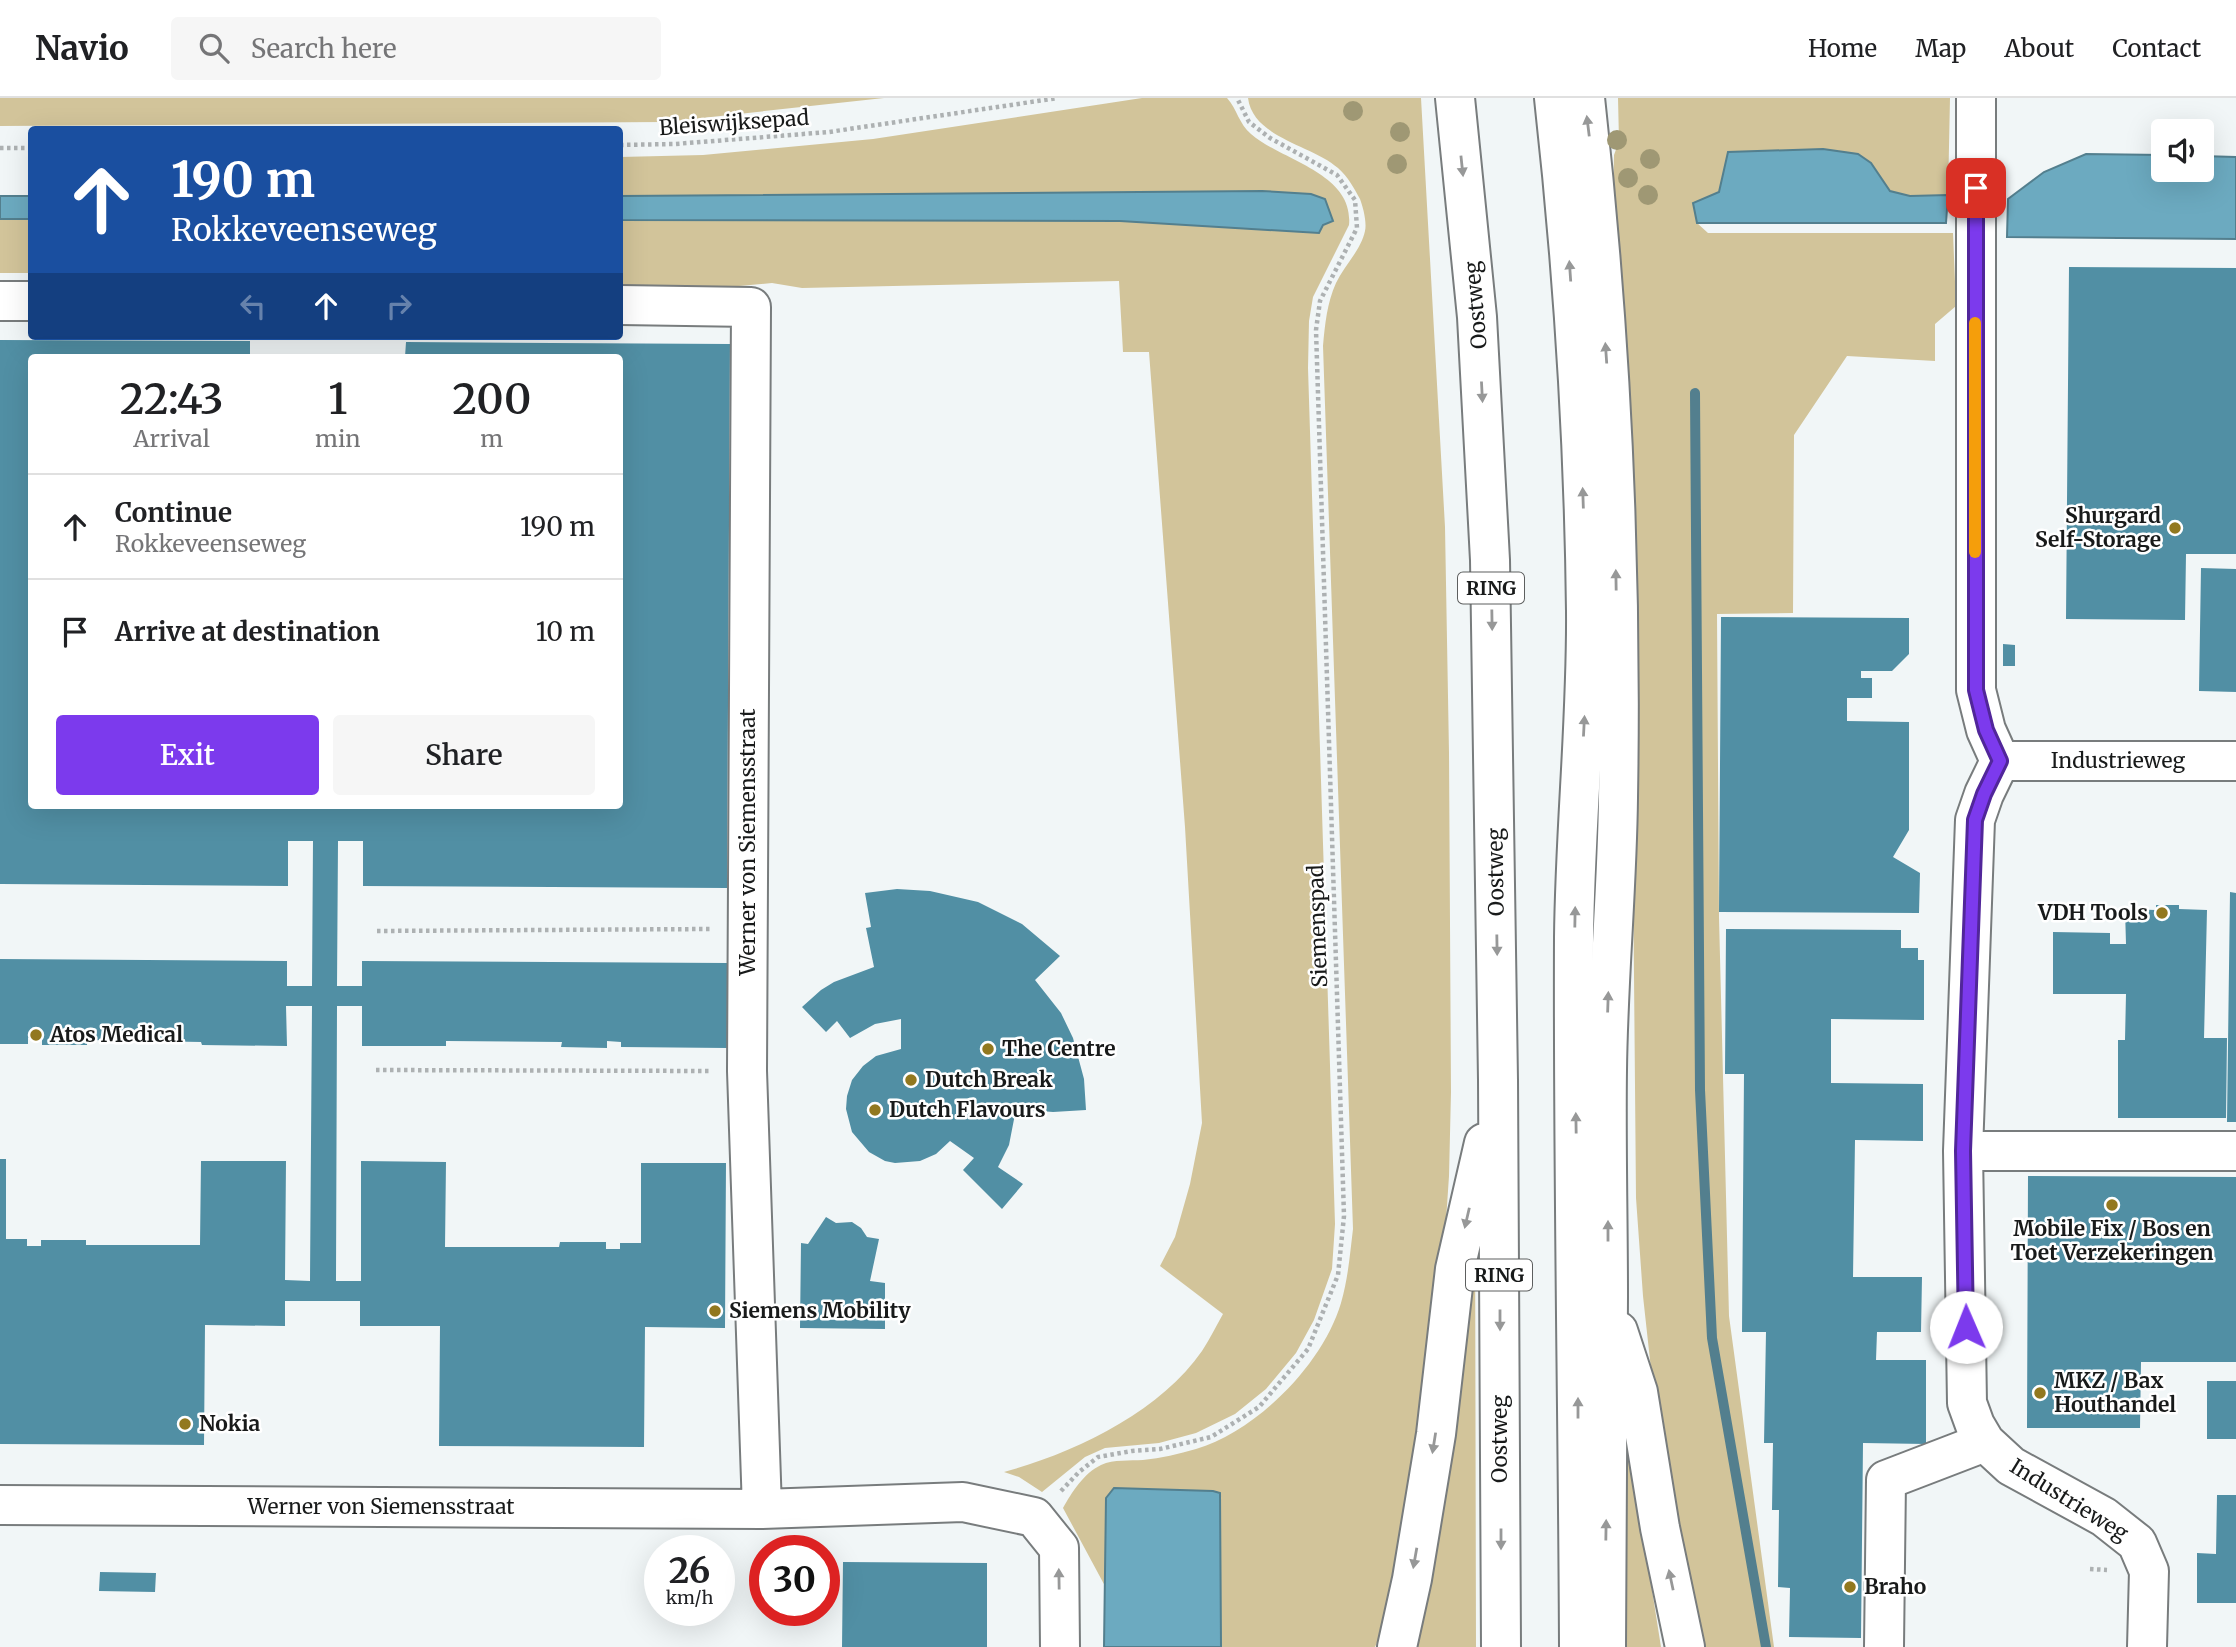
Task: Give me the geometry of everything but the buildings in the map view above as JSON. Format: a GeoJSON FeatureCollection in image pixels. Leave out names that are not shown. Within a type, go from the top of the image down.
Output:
{"type":"FeatureCollection","features":[{"type":"Feature","properties":{"kind":"main road","name":"Oostweg"},"geometry":{"type":"LineString","coordinates":[[1455,98],[1478,317],[1493,660],[1502,1647]]}},
{"type":"Feature","properties":{"kind":"main road"},"geometry":{"type":"LineString","coordinates":[[1554,98],[1570,267],[1578,392],[1586,612],[1585,702],[1574,946],[1579,1647]]}},
{"type":"Feature","properties":{"kind":"main road"},"geometry":{"type":"LineString","coordinates":[[1585,98],[1598,232],[1611,432],[1618,649],[1617,852],[1608,1000],[1607,1070],[1606,1647]]}},
{"type":"Feature","properties":{"kind":"main road"},"geometry":{"type":"LineString","coordinates":[[1976,98],[1976,690],[1986,730],[2000,761]]}},
{"type":"Feature","properties":{"kind":"main road"},"geometry":{"type":"LineString","coordinates":[[0,301],[28,301]]}},
{"type":"Feature","properties":{"kind":"main road","name":"Werner von Siemensstraat"},"geometry":{"type":"LineString","coordinates":[[623,305],[751,307],[747,1071],[762,1509]]}},
{"type":"Feature","properties":{"kind":"main road","name":"Industrieweg"},"geometry":{"type":"LineString","coordinates":[[2147,1647],[2149,1571],[2137,1543],[2104,1517],[2011,1466],[1985,1442],[1967,1403],[1963,1151],[1975,820],[2000,761],[2236,761]]}},
{"type":"Feature","properties":{"kind":"main road"},"geometry":{"type":"LineString","coordinates":[[1397,1647],[1412,1579],[1436,1434],[1455,1269],[1498,1080]]}},
{"type":"Feature","properties":{"kind":"main road"},"geometry":{"type":"LineString","coordinates":[[1963,1151],[2236,1151]]}},
{"type":"Feature","properties":{"kind":"main road"},"geometry":{"type":"LineString","coordinates":[[1608,1299],[1638,1392],[1660,1528],[1685,1647]]}},
{"type":"Feature","properties":{"kind":"main road"},"geometry":{"type":"LineString","coordinates":[[1884,1647],[1886,1480],[1985,1442]]}},
{"type":"Feature","properties":{"kind":"main road","name":"Werner von Siemensstraat"},"geometry":{"type":"LineString","coordinates":[[0,1505],[762,1509],[963,1502],[1034,1517]]}},
{"type":"Feature","properties":{"kind":"main road"},"geometry":{"type":"LineString","coordinates":[[1034,1517],[1059,1548],[1060,1647]]}},
{"type":"Feature","properties":{"kind":"path","name":"Bleiswijksepad"},"geometry":{"type":"LineString","coordinates":[[623,145],[675,144],[829,132],[1058,98]]}},
{"type":"Feature","properties":{"kind":"path","name":"Siemenspad"},"geometry":{"type":"LineString","coordinates":[[1034,1517],[1098,1457],[1160,1449],[1210,1437],[1259,1407],[1308,1349],[1338,1275],[1344,1216],[1316,330],[1320,301],[1357,228],[1355,200],[1337,175],[1270,138],[1249,122],[1237,98]]}},
{"type":"Feature","properties":{"kind":"path"},"geometry":{"type":"LineString","coordinates":[[0,148],[28,148]]}},
{"type":"Feature","properties":{"kind":"path"},"geometry":{"type":"LineString","coordinates":[[377,931],[748,928]]}},
{"type":"Feature","properties":{"kind":"path"},"geometry":{"type":"LineString","coordinates":[[376,1070],[747,1071]]}},
{"type":"Feature","properties":{"kind":"shaded area"},"geometry":{"type":"Polygon","coordinates":[[[0,98],[884,98],[665,122],[0,126],[0,98]]]}},
{"type":"Feature","properties":{"kind":"shaded area"},"geometry":{"type":"Polygon","coordinates":[[[1142,98],[1227,98],[1251,134],[1328,180],[1340,193],[1347,207],[1349,225],[1313,297],[1309,321],[1308,368],[1335,1224],[1332,1269],[1314,1320],[1296,1353],[1266,1389],[1235,1414],[1196,1433],[1159,1443],[1105,1448],[1085,1457],[1042,1492],[1019,1477],[1004,1472],[1059,1454],[1114,1427],[1139,1411],[1184,1373],[1202,1351],[1223,1314],[1160,1266],[1175,1237],[1190,1184],[1202,1123],[1185,827],[1149,352],[1123,352],[1119,281],[802,288],[772,283],[717,288],[623,286],[623,220],[1120,221],[1318,233],[1323,225],[1333,221],[1328,211],[1311,194],[1262,191],[623,196],[623,157],[703,155],[873,139],[1142,98]]]}},
{"type":"Feature","properties":{"kind":"shaded area"},"geometry":{"type":"Polygon","coordinates":[[[1248,98],[1421,98],[1445,527],[1449,753],[1449,1176],[1444,1250],[1423,1410],[1389,1614],[1375,1647],[1221,1647],[1220,1493],[1114,1488],[1106,1498],[1105,1586],[1063,1508],[1074,1489],[1101,1465],[1156,1458],[1196,1449],[1219,1440],[1264,1411],[1303,1371],[1332,1326],[1341,1303],[1350,1257],[1353,1229],[1323,346],[1333,291],[1360,245],[1365,223],[1360,199],[1342,171],[1327,160],[1272,132],[1252,112],[1248,98]]]}},
{"type":"Feature","properties":{"kind":"shaded area"},"geometry":{"type":"Polygon","coordinates":[[[1618,98],[1950,98],[1948,195],[1910,196],[1890,191],[1871,164],[1728,152],[1719,192],[1697,223],[1708,233],[1953,233],[1956,306],[1935,324],[1935,361],[1847,356],[1794,435],[1793,613],[1717,614],[1719,917],[1729,1316],[1774,1647],[1699,1647],[1657,1424],[1643,1296],[1636,1198],[1632,751],[1613,203],[1614,155],[1619,141],[1618,98]]]}},
{"type":"Feature","properties":{"kind":"shaded area"},"geometry":{"type":"Polygon","coordinates":[[[0,219],[28,219],[28,273],[0,273],[0,219]]]}},
{"type":"Feature","properties":{"kind":"shaded area"},"geometry":{"type":"Polygon","coordinates":[[[1475,1196],[1476,1647],[1408,1647],[1475,1196]]]}},
{"type":"Feature","properties":{"kind":"shaded area"},"geometry":{"type":"Polygon","coordinates":[[[1621,1394],[1661,1647],[1616,1647],[1621,1394]]]}},
{"type":"Feature","properties":{"kind":"water"},"geometry":{"type":"Polygon","coordinates":[[[1823,149],[1858,154],[1871,163],[1890,191],[1910,196],[1948,195],[1946,223],[1697,223],[1693,203],[1719,192],[1728,152],[1823,149]]]}},
{"type":"Feature","properties":{"kind":"water"},"geometry":{"type":"Polygon","coordinates":[[[2086,154],[2151,155],[2151,182],[2214,182],[2214,156],[2236,157],[2236,239],[2007,237],[2008,199],[2044,172],[2086,154]]]}},
{"type":"Feature","properties":{"kind":"water"},"geometry":{"type":"Polygon","coordinates":[[[1262,191],[1311,194],[1325,199],[1333,221],[1323,225],[1319,233],[1120,221],[623,220],[623,196],[1262,191]]]}},
{"type":"Feature","properties":{"kind":"water"},"geometry":{"type":"Polygon","coordinates":[[[0,196],[28,196],[28,219],[0,219],[0,196]]]}},
{"type":"Feature","properties":{"kind":"water"},"geometry":{"type":"Polygon","coordinates":[[[1114,1488],[1220,1493],[1221,1647],[1104,1647],[1106,1498],[1114,1488]]]}},
{"type":"Feature","properties":{"kind":"waterway"},"geometry":{"type":"LineString","coordinates":[[1695,393],[1700,1090],[1712,1338],[1766,1647]]}},
{"type":"Feature","properties":{"kind":"slow traffic"},"geometry":{"type":"LineString","coordinates":[[1975,323],[1975,552]]}},
{"type":"Feature","properties":{"kind":"place","name":"Shurgard Self-Storage"},"geometry":{"type":"Point","coordinates":[2175,528]}},
{"type":"Feature","properties":{"kind":"place","name":"VDH Tools"},"geometry":{"type":"Point","coordinates":[2162,913]}},
{"type":"Feature","properties":{"kind":"place","name":"Atos Medical"},"geometry":{"type":"Point","coordinates":[36,1035]}},
{"type":"Feature","properties":{"kind":"place","name":"The Centre"},"geometry":{"type":"Point","coordinates":[988,1049]}},
{"type":"Feature","properties":{"kind":"place","name":"Dutch Break"},"geometry":{"type":"Point","coordinates":[911,1080]}},
{"type":"Feature","properties":{"kind":"place","name":"Dutch Flavours"},"geometry":{"type":"Point","coordinates":[875,1110]}},
{"type":"Feature","properties":{"kind":"place","name":"Mobile Fix / Bos en Toet Verzekeringen"},"geometry":{"type":"Point","coordinates":[2112,1205]}},
{"type":"Feature","properties":{"kind":"place","name":"Siemens Mobility"},"geometry":{"type":"Point","coordinates":[715,1311]}},
{"type":"Feature","properties":{"kind":"place","name":"MKZ / Bax Houthandel"},"geometry":{"type":"Point","coordinates":[2040,1393]}},
{"type":"Feature","properties":{"kind":"place","name":"Nokia"},"geometry":{"type":"Point","coordinates":[185,1424]}},
{"type":"Feature","properties":{"kind":"place","name":"Braho"},"geometry":{"type":"Point","coordinates":[1850,1587]}},
{"type":"Feature","properties":{"kind":"route"},"geometry":{"type":"LineString","coordinates":[[1966,1327],[1963,1151],[1975,820],[2000,761],[1986,730],[1976,690],[1976,188]]}}]}
